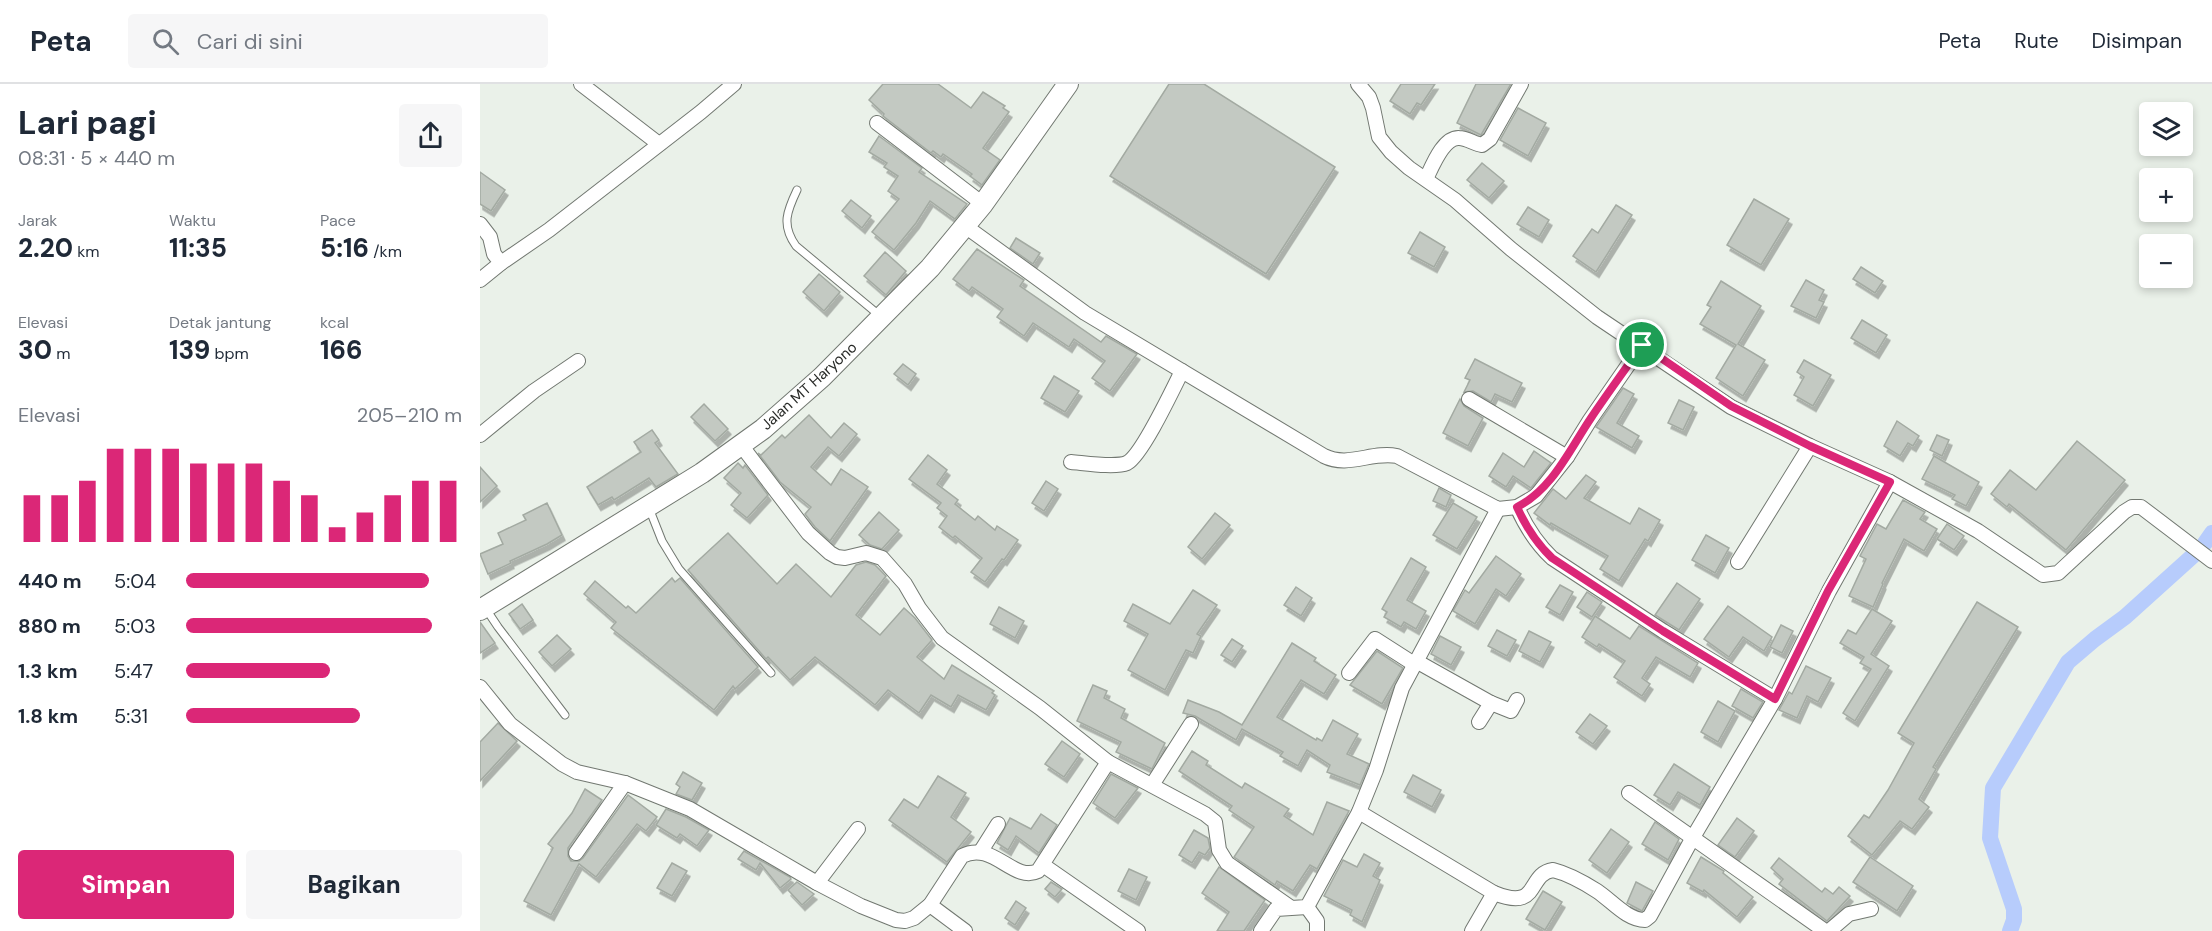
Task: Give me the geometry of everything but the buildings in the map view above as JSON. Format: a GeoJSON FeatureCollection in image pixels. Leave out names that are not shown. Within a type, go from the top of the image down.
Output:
{"type":"FeatureCollection","features":[{"type":"Feature","properties":{"kind":"main road","name":"Jalan MT Haryono"},"geometry":{"type":"LineString","coordinates":[[482,609],[649,507],[741,445],[763,429],[822,377],[930,268],[983,204],[1068,84]]}},
{"type":"Feature","properties":{"kind":"street"},"geometry":{"type":"LineString","coordinates":[[581,84],[659,144]]}},
{"type":"Feature","properties":{"kind":"street"},"geometry":{"type":"LineString","coordinates":[[480,280],[549,230],[734,84]]}},
{"type":"Feature","properties":{"kind":"street"},"geometry":{"type":"LineString","coordinates":[[1358,84],[1369,98],[1373,108],[1379,137],[1409,168],[1455,200],[1511,249],[1597,317],[1731,406],[1810,446],[1890,482],[1978,531],[2043,575],[2058,573],[2132,507],[2141,507],[2212,561]]}},
{"type":"Feature","properties":{"kind":"street"},"geometry":{"type":"LineString","coordinates":[[1426,179],[1444,147],[1451,140],[1456,137],[1482,144],[1490,139],[1521,84]]}},
{"type":"Feature","properties":{"kind":"street"},"geometry":{"type":"LineString","coordinates":[[877,123],[983,204]]}},
{"type":"Feature","properties":{"kind":"street"},"geometry":{"type":"LineString","coordinates":[[480,224],[490,237],[494,254],[501,263]]}},
{"type":"Feature","properties":{"kind":"street"},"geometry":{"type":"LineString","coordinates":[[964,226],[1085,313],[1334,461],[1387,454],[1397,456],[1498,509],[1517,507],[1536,496],[1567,457],[1642,345]]}},
{"type":"Feature","properties":{"kind":"street"},"geometry":{"type":"LineString","coordinates":[[480,435],[534,391],[578,361]]}},
{"type":"Feature","properties":{"kind":"street"},"geometry":{"type":"LineString","coordinates":[[1071,462],[1127,463],[1134,457],[1151,430],[1182,371]]}},
{"type":"Feature","properties":{"kind":"street"},"geometry":{"type":"LineString","coordinates":[[1469,399],[1567,457]]}},
{"type":"Feature","properties":{"kind":"street"},"geometry":{"type":"LineString","coordinates":[[741,445],[808,533],[830,553],[845,558],[866,553],[882,558],[905,584],[928,622],[942,638],[1040,708],[1108,762],[1205,814],[1215,822],[1219,850],[1227,863],[1290,907]]}},
{"type":"Feature","properties":{"kind":"street"},"geometry":{"type":"LineString","coordinates":[[1738,562],[1810,446]]}},
{"type":"Feature","properties":{"kind":"street"},"geometry":{"type":"LineString","coordinates":[[1359,812],[1494,893],[1515,900],[1527,894],[1544,874],[1553,870],[1575,878],[1596,891],[1633,918],[1640,926],[1650,916],[1692,839],[1775,699],[1828,591],[1890,482]]}},
{"type":"Feature","properties":{"kind":"street"},"geometry":{"type":"LineString","coordinates":[[1517,507],[1525,525],[1552,558],[1663,631],[1775,699]]}},
{"type":"Feature","properties":{"kind":"street"},"geometry":{"type":"LineString","coordinates":[[1307,908],[1359,812],[1376,770],[1395,708],[1415,663],[1498,509]]}},
{"type":"Feature","properties":{"kind":"street"},"geometry":{"type":"LineString","coordinates":[[1349,673],[1376,639],[1415,663],[1491,703],[1511,711],[1517,700]]}},
{"type":"Feature","properties":{"kind":"street"},"geometry":{"type":"LineString","coordinates":[[480,687],[510,724],[562,764],[577,772],[625,783],[690,809],[817,883],[861,906],[896,920],[905,921],[914,918],[930,905],[962,856],[969,852],[981,851],[1021,872],[1033,874],[1043,865],[1108,762]]}},
{"type":"Feature","properties":{"kind":"street"},"geometry":{"type":"LineString","coordinates":[[1479,722],[1491,703]]}},
{"type":"Feature","properties":{"kind":"street"},"geometry":{"type":"LineString","coordinates":[[1152,785],[1191,724]]}},
{"type":"Feature","properties":{"kind":"street"},"geometry":{"type":"LineString","coordinates":[[576,853],[625,783]]}},
{"type":"Feature","properties":{"kind":"street"},"geometry":{"type":"LineString","coordinates":[[1629,793],[1827,931],[1849,914],[1871,909]]}},
{"type":"Feature","properties":{"kind":"street"},"geometry":{"type":"LineString","coordinates":[[981,851],[998,824]]}},
{"type":"Feature","properties":{"kind":"street"},"geometry":{"type":"LineString","coordinates":[[817,883],[858,829]]}},
{"type":"Feature","properties":{"kind":"street"},"geometry":{"type":"LineString","coordinates":[[1043,865],[1138,931]]}},
{"type":"Feature","properties":{"kind":"street"},"geometry":{"type":"LineString","coordinates":[[1472,931],[1494,893]]}},
{"type":"Feature","properties":{"kind":"street"},"geometry":{"type":"LineString","coordinates":[[930,905],[965,931]]}},
{"type":"Feature","properties":{"kind":"street"},"geometry":{"type":"LineString","coordinates":[[1261,931],[1275,909],[1290,907],[1307,908],[1317,921],[1317,931]]}},
{"type":"Feature","properties":{"kind":"lane"},"geometry":{"type":"LineString","coordinates":[[797,190],[788,208],[786,225],[788,235],[796,246],[882,318]]}},
{"type":"Feature","properties":{"kind":"lane"},"geometry":{"type":"LineString","coordinates":[[649,507],[662,541],[679,569],[771,674]]}},
{"type":"Feature","properties":{"kind":"lane"},"geometry":{"type":"LineString","coordinates":[[482,609],[565,715]]}},
{"type":"Feature","properties":{"kind":"waterway"},"geometry":{"type":"LineString","coordinates":[[2205,543],[2212,533]]}},
{"type":"Feature","properties":{"kind":"waterway"},"geometry":{"type":"LineString","coordinates":[[2010,931],[2014,920],[2014,909],[1990,838],[1993,788],[2068,662],[2125,617],[2196,553]]}},
{"type":"Feature","properties":{"kind":"route"},"geometry":{"type":"LineString","coordinates":[[1642,345],[1731,406],[1810,446],[1890,482],[1862,535],[1828,591],[1775,699],[1663,631],[1552,558],[1525,525],[1517,507],[1536,496],[1567,457],[1642,345]]}}]}
